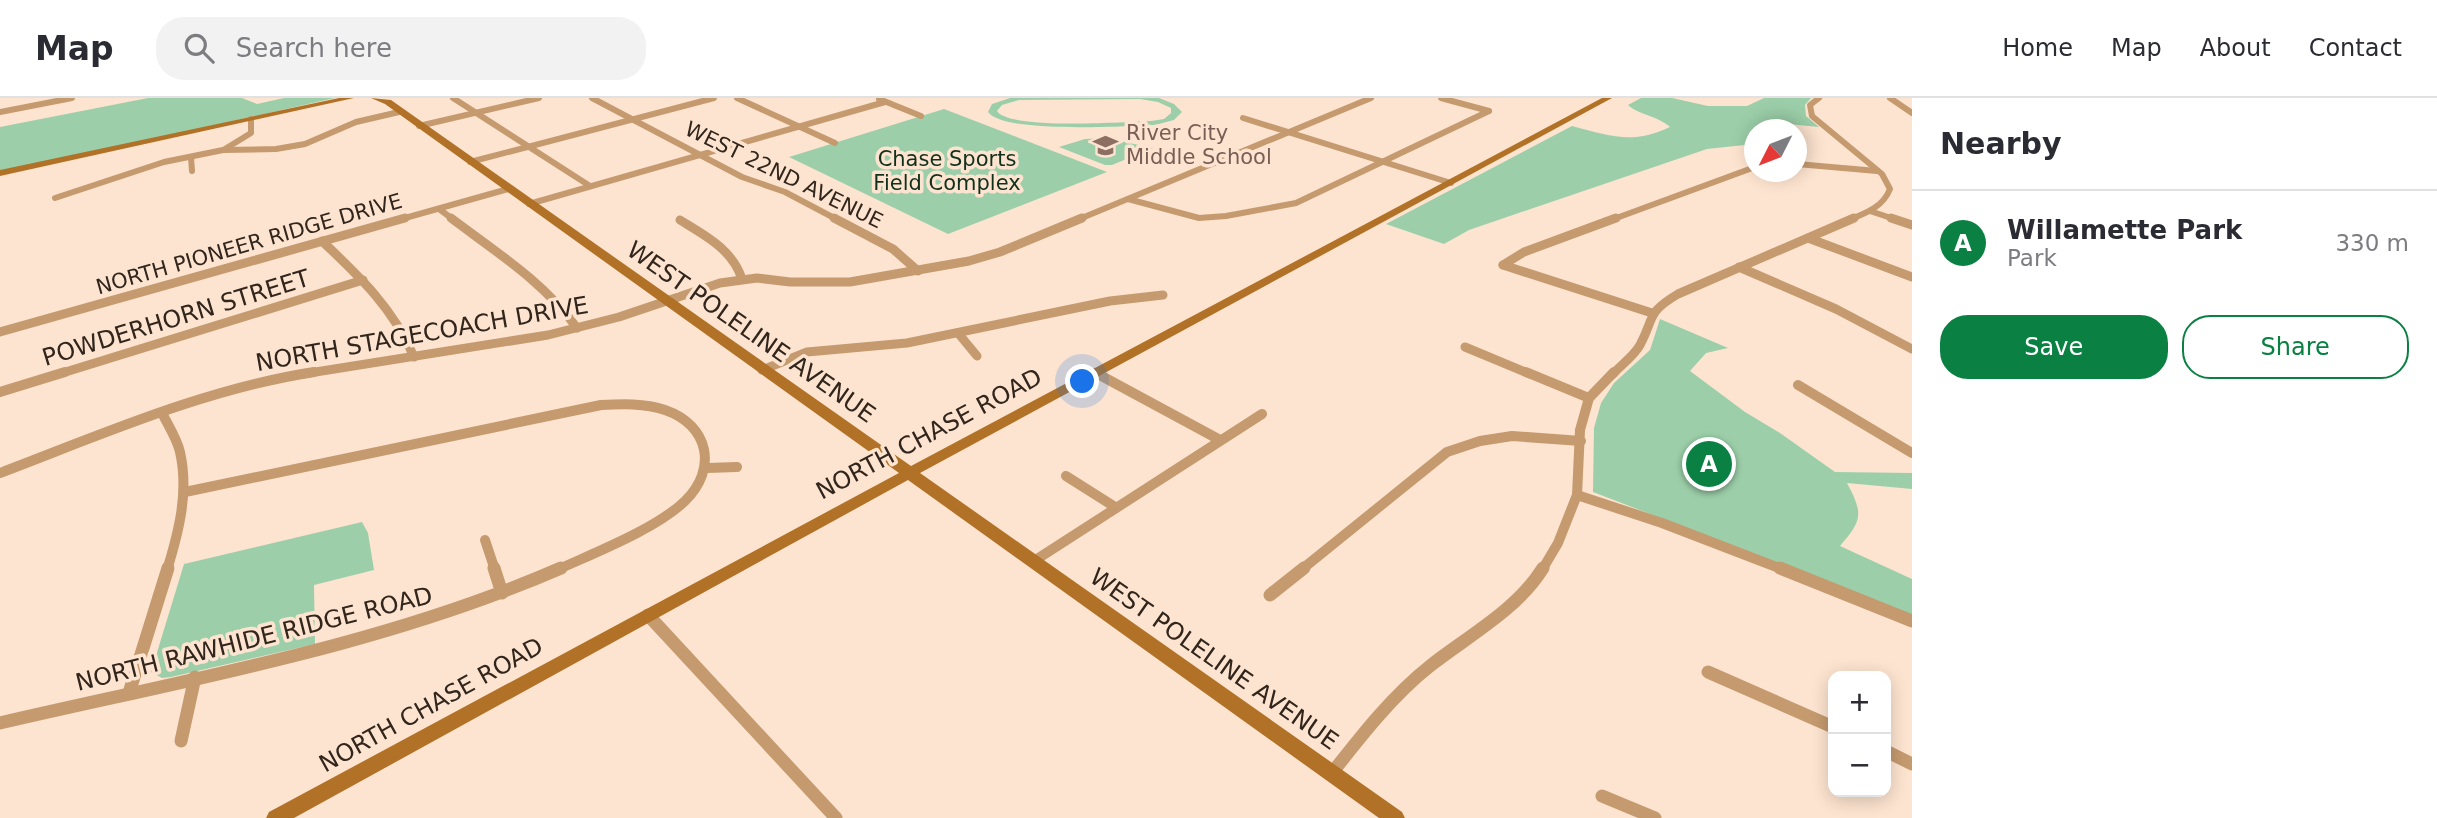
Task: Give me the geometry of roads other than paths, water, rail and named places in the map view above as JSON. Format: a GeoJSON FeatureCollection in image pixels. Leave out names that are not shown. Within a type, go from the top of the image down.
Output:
{"type":"FeatureCollection","features":[{"type":"Feature","properties":{"kind":"street"},"geometry":{"type":"LineString","coordinates":[[0,111],[72,98]]}},
{"type":"Feature","properties":{"kind":"street"},"geometry":{"type":"LineString","coordinates":[[0,173],[350,98]]}},
{"type":"Feature","properties":{"kind":"street","name":"WEST POLELINE AVENUE"},"geometry":{"type":"LineString","coordinates":[[375,98],[387,100],[399,112],[664,301],[1395,818]]}},
{"type":"Feature","properties":{"kind":"street"},"geometry":{"type":"LineString","coordinates":[[453,98],[590,186]]}},
{"type":"Feature","properties":{"kind":"street"},"geometry":{"type":"LineString","coordinates":[[419,126],[539,98]]}},
{"type":"Feature","properties":{"kind":"street","name":"WEST 22ND AVENUE"},"geometry":{"type":"LineString","coordinates":[[592,98],[742,177],[785,192],[893,249],[918,271]]}},
{"type":"Feature","properties":{"kind":"street"},"geometry":{"type":"LineString","coordinates":[[470,162],[714,98]]}},
{"type":"Feature","properties":{"kind":"street"},"geometry":{"type":"LineString","coordinates":[[737,98],[835,143]]}},
{"type":"Feature","properties":{"kind":"street"},"geometry":{"type":"LineString","coordinates":[[877,98],[921,116]]}},
{"type":"Feature","properties":{"kind":"street","name":"NORTH STAGECOACH DRIVE"},"geometry":{"type":"LineString","coordinates":[[0,473],[189,402],[277,378],[510,343],[577,328],[694,290],[742,279],[850,282],[918,271],[1000,252],[1371,98]]}},
{"type":"Feature","properties":{"kind":"street"},"geometry":{"type":"LineString","coordinates":[[1128,199],[1186,216],[1226,216],[1296,203],[1489,111],[1441,98]]}},
{"type":"Feature","properties":{"kind":"street"},"geometry":{"type":"LineString","coordinates":[[1332,773],[1361,735],[1427,668],[1505,610],[1541,572],[1558,543],[1577,495],[1580,430],[1589,398],[1639,347],[1652,313],[1668,299],[1870,211],[1881,204],[1890,193],[1887,181],[1878,171],[1816,120],[1810,104],[1819,98]]}},
{"type":"Feature","properties":{"kind":"street"},"geometry":{"type":"LineString","coordinates":[[1890,98],[1912,113]]}},
{"type":"Feature","properties":{"kind":"street","name":"NORTH CHASE ROAD"},"geometry":{"type":"LineString","coordinates":[[276,818],[1602,99]]}},
{"type":"Feature","properties":{"kind":"street"},"geometry":{"type":"LineString","coordinates":[[529,204],[885,102]]}},
{"type":"Feature","properties":{"kind":"street"},"geometry":{"type":"LineString","coordinates":[[55,198],[139,169],[223,150],[299,145],[365,119],[399,112]]}},
{"type":"Feature","properties":{"kind":"street"},"geometry":{"type":"LineString","coordinates":[[1243,118],[1451,183]]}},
{"type":"Feature","properties":{"kind":"street"},"geometry":{"type":"LineString","coordinates":[[223,150],[251,133],[251,119]]}},
{"type":"Feature","properties":{"kind":"street"},"geometry":{"type":"LineString","coordinates":[[191,157],[192,172]]}},
{"type":"Feature","properties":{"kind":"street"},"geometry":{"type":"LineString","coordinates":[[1807,165],[1878,171]]}},
{"type":"Feature","properties":{"kind":"street"},"geometry":{"type":"LineString","coordinates":[[1652,313],[1503,265],[1524,252],[1744,171]]}},
{"type":"Feature","properties":{"kind":"street","name":"NORTH PIONEER RIDGE DRIVE"},"geometry":{"type":"LineString","coordinates":[[0,332],[508,189]]}},
{"type":"Feature","properties":{"kind":"street"},"geometry":{"type":"LineString","coordinates":[[439,209],[550,295],[570,316],[577,328]]}},
{"type":"Feature","properties":{"kind":"street"},"geometry":{"type":"LineString","coordinates":[[1870,211],[1912,225]]}},
{"type":"Feature","properties":{"kind":"street"},"geometry":{"type":"LineString","coordinates":[[680,220],[730,253],[742,279]]}},
{"type":"Feature","properties":{"kind":"street"},"geometry":{"type":"LineString","coordinates":[[1808,238],[1912,277]]}},
{"type":"Feature","properties":{"kind":"street"},"geometry":{"type":"LineString","coordinates":[[322,241],[396,317],[414,357]]}},
{"type":"Feature","properties":{"kind":"street"},"geometry":{"type":"LineString","coordinates":[[1739,267],[1836,309],[1912,349]]}},
{"type":"Feature","properties":{"kind":"street","name":"POWDERHORN STREET"},"geometry":{"type":"LineString","coordinates":[[0,392],[363,281]]}},
{"type":"Feature","properties":{"kind":"street"},"geometry":{"type":"LineString","coordinates":[[762,370],[807,352],[866,349],[1110,301],[1163,295]]}},
{"type":"Feature","properties":{"kind":"street"},"geometry":{"type":"LineString","coordinates":[[958,333],[978,356]]}},
{"type":"Feature","properties":{"kind":"street"},"geometry":{"type":"LineString","coordinates":[[1465,347],[1589,398]]}},
{"type":"Feature","properties":{"kind":"street"},"geometry":{"type":"LineString","coordinates":[[1096,373],[1220,440]]}},
{"type":"Feature","properties":{"kind":"street"},"geometry":{"type":"LineString","coordinates":[[1798,385],[1912,453]]}},
{"type":"Feature","properties":{"kind":"street"},"geometry":{"type":"LineString","coordinates":[[185,492],[601,405],[646,406],[681,418],[703,438],[707,449],[707,468],[737,467]]}},
{"type":"Feature","properties":{"kind":"street"},"geometry":{"type":"LineString","coordinates":[[130,692],[176,542],[185,492],[180,450],[162,413]]}},
{"type":"Feature","properties":{"kind":"street"},"geometry":{"type":"LineString","coordinates":[[1034,561],[1262,414]]}},
{"type":"Feature","properties":{"kind":"street"},"geometry":{"type":"LineString","coordinates":[[1270,595],[1447,452],[1469,442],[1503,436],[1538,435],[1581,441]]}},
{"type":"Feature","properties":{"kind":"street","name":"NORTH RAWHIDE RIDGE ROAD"},"geometry":{"type":"LineString","coordinates":[[0,723],[363,638],[502,593],[601,550],[667,514],[696,487],[707,468]]}},
{"type":"Feature","properties":{"kind":"street"},"geometry":{"type":"LineString","coordinates":[[1066,476],[1115,508]]}},
{"type":"Feature","properties":{"kind":"street"},"geometry":{"type":"LineString","coordinates":[[1577,495],[1625,509],[1912,621]]}},
{"type":"Feature","properties":{"kind":"street"},"geometry":{"type":"LineString","coordinates":[[485,540],[502,593]]}},
{"type":"Feature","properties":{"kind":"street"},"geometry":{"type":"LineString","coordinates":[[648,615],[836,818]]}},
{"type":"Feature","properties":{"kind":"street"},"geometry":{"type":"LineString","coordinates":[[1708,672],[1828,725]]}},
{"type":"Feature","properties":{"kind":"street"},"geometry":{"type":"LineString","coordinates":[[181,741],[195,677]]}},
{"type":"Feature","properties":{"kind":"street"},"geometry":{"type":"LineString","coordinates":[[1891,754],[1912,764]]}},
{"type":"Feature","properties":{"kind":"street"},"geometry":{"type":"LineString","coordinates":[[1602,796],[1655,818]]}},
{"type":"Feature","properties":{"kind":"place","name":"River City Middle School"},"geometry":{"type":"Point","coordinates":[1106,145]}},
{"type":"Feature","properties":{"kind":"place","name":"Willamette Park"},"geometry":{"type":"Point","coordinates":[1709,464]}},
{"type":"Feature","properties":{"kind":"park label","name":"Chase Sports Field Complex"},"geometry":{"type":"Point","coordinates":[947,171]}}]}
